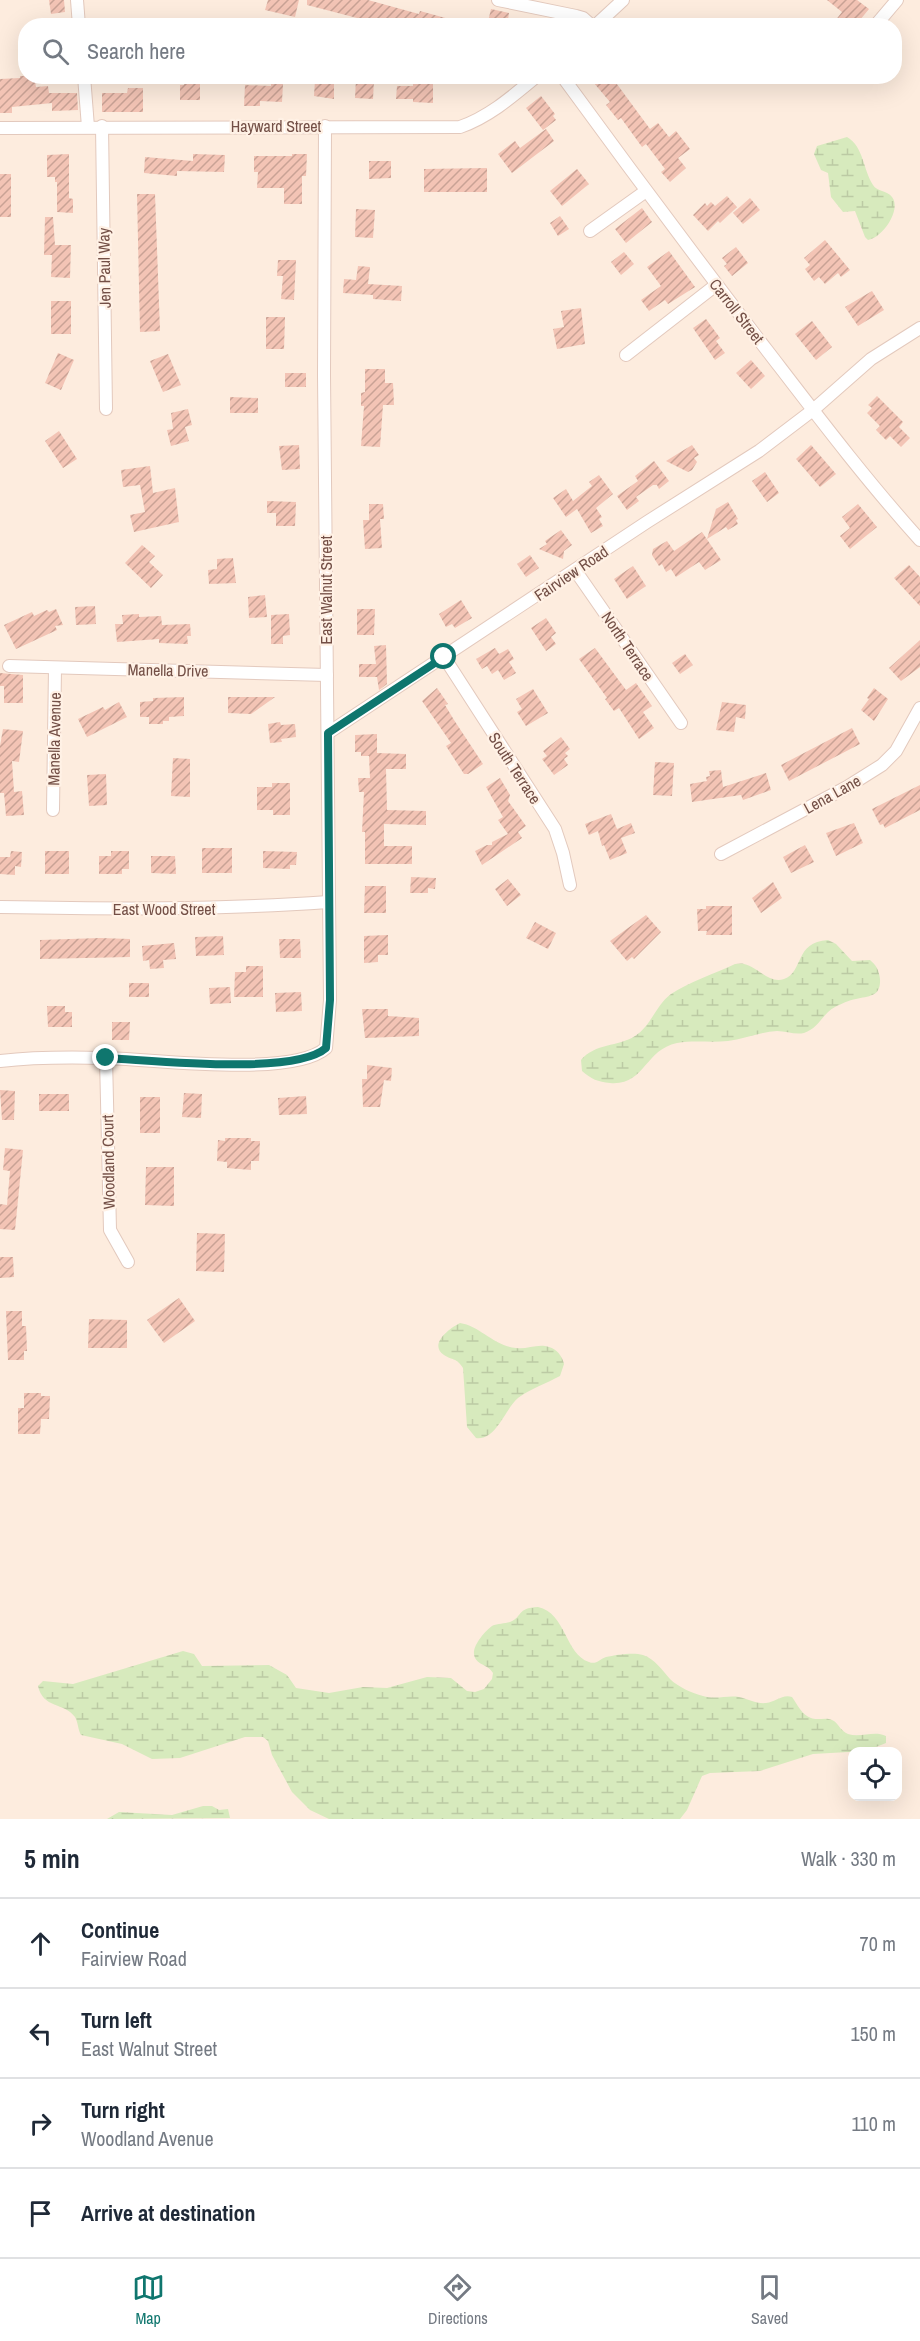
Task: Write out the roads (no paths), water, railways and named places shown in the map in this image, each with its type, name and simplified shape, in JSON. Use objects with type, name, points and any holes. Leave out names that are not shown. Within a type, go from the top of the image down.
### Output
[{"type":"street","points":[[77,0],[79,18]]},
{"type":"street","points":[[498,0],[581,18]]},
{"type":"street","points":[[602,18],[623,0]]},
{"type":"street","points":[[882,18],[897,0]]},
{"type":"street","points":[[85,84],[88,127]]},
{"type":"street","name":"Hayward Street","points":[[0,128],[460,127],[490,113],[527,84]]},
{"type":"street","name":"Carroll Street","points":[[568,84],[716,285],[880,496],[920,540]]},
{"type":"street","name":"Jen Paul Way","points":[[102,126],[106,409]]},
{"type":"street","name":"East Walnut Street","points":[[106,1058],[239,1065],[292,1062],[317,1056],[326,1048],[329,1034],[330,1000],[323,287],[325,126]]},
{"type":"street","points":[[590,231],[646,191]]},
{"type":"street","points":[[626,355],[716,285]]},
{"type":"street","name":"Fairview Road","points":[[328,733],[759,451],[813,410],[872,358],[920,328]]},
{"type":"street","name":"North Terrace","points":[[575,570],[681,723]]},
{"type":"street","name":"South Terrace","points":[[444,657],[555,830],[570,885]]},
{"type":"street","name":"Manella Drive","points":[[9,666],[327,675]]},
{"type":"street","name":"Manella Avenue","points":[[53,810],[55,668]]},
{"type":"street","name":"Lena Lane","points":[[721,854],[882,765],[896,751],[920,708]]},
{"type":"street","name":"East Wood Street","points":[[0,907],[243,908],[328,902]]},
{"type":"street","points":[[0,1061],[34,1057],[106,1058]]},
{"type":"street","name":"Woodland Court","points":[[106,1058],[110,1230],[128,1262]]}]
